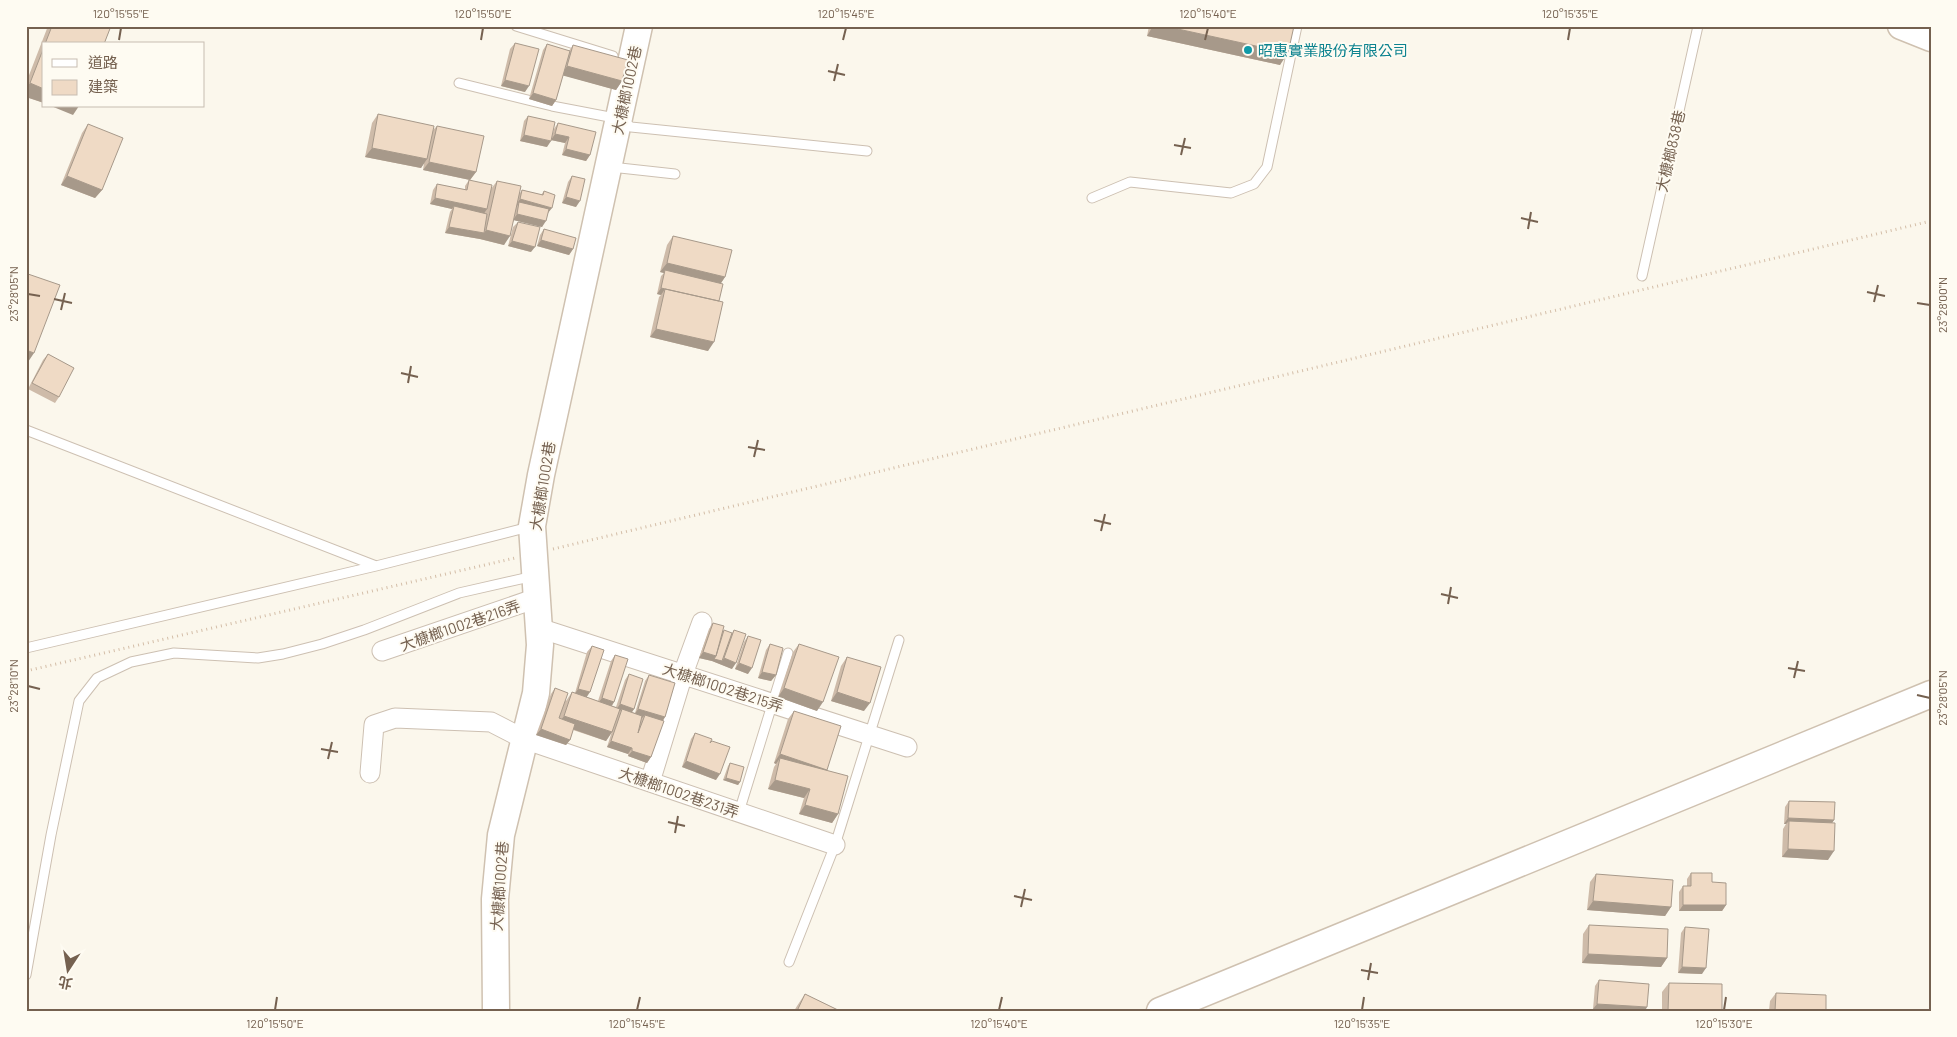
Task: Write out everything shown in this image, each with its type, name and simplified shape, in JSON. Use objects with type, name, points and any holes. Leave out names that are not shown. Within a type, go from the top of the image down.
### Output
[{"type":"street","name":"大槺榔1002巷","points":[[496,1011],[495,899],[500,844],[536,693],[540,645],[532,526],[541,475],[633,62],[639,26]]},
{"type":"street","points":[[1901,26],[1931,38]]},
{"type":"street","name":"大槺榔1002巷216弄","points":[[382,651],[536,576]]},
{"type":"street","points":[[650,782],[683,674],[702,622]]},
{"type":"street","name":"大槺榔1002巷215弄","points":[[539,628],[773,702],[907,747]]},
{"type":"street","points":[[1160,1011],[1931,694]]},
{"type":"street","name":"大槺榔1002巷231弄","points":[[370,772],[374,725],[395,718],[490,722],[524,739],[835,845]]},
{"type":"lane","points":[[516,26],[633,62]]},
{"type":"lane","points":[[1092,198],[1130,182],[1231,193],[1254,184],[1267,167],[1297,26]]},
{"type":"lane","name":"大槺榔838巷","points":[[1642,276],[1698,26]]},
{"type":"lane","points":[[459,84],[552,106],[620,119],[632,127],[867,151]]},
{"type":"lane","points":[[610,166],[675,174]]},
{"type":"lane","points":[[26,430],[376,566]]},
{"type":"lane","points":[[26,648],[376,566],[532,526]]},
{"type":"lane","points":[[26,975],[51,835],[79,701],[97,678],[131,662],[174,653],[258,658],[283,654],[364,630],[459,592],[536,576]]},
{"type":"lane","points":[[789,962],[835,845],[898,640]]},
{"type":"lane","points":[[739,812],[788,653]]},
{"type":"path","points":[[26,671],[536,576],[1931,221]]},
{"type":"building","points":[[52,26],[111,26],[105,42],[46,42]]},
{"type":"building","points":[[1164,26],[1294,26],[1288,53]]},
{"type":"building","points":[[515,43],[539,49],[529,86],[505,80]]},
{"type":"building","points":[[547,44],[570,51],[556,100],[533,93]]},
{"type":"building","points":[[573,45],[628,60],[622,81],[567,66]]},
{"type":"building","points":[[42,52],[42,88],[30,83]]},
{"type":"building","points":[[378,114],[434,126],[427,159],[372,148]]},
{"type":"building","points":[[528,116],[555,122],[551,141],[524,135]]},
{"type":"building","points":[[558,123],[596,132],[590,155],[566,149],[569,137],[555,134]]},
{"type":"building","points":[[88,124],[123,138],[102,190],[67,176]]},
{"type":"building","points":[[437,126],[484,136],[476,172],[429,162]]},
{"type":"building","points":[[572,176],[585,179],[580,201],[566,197]]},
{"type":"building","points":[[469,180],[492,185],[487,209],[435,198],[437,184],[467,190]]},
{"type":"building","points":[[497,181],[521,186],[510,236],[486,230]]},
{"type":"building","points":[[522,190],[543,195],[544,191],[555,195],[552,208],[520,199]]},
{"type":"building","points":[[519,202],[549,209],[546,221],[517,214]]},
{"type":"building","points":[[454,206],[487,214],[484,233],[449,227]]},
{"type":"building","points":[[518,222],[540,227],[535,247],[512,241]]},
{"type":"building","points":[[544,229],[576,238],[573,249],[541,240]]},
{"type":"building","points":[[673,236],[732,250],[725,277],[667,263]]},
{"type":"building","points":[[665,270],[723,284],[719,301],[661,288]]},
{"type":"building","points":[[28,274],[60,285],[34,353],[26,350],[26,279]]},
{"type":"building","points":[[665,289],[723,302],[714,342],[656,329]]},
{"type":"building","points":[[48,354],[74,368],[59,397],[32,383]]},
{"type":"building","points":[[713,623],[724,626],[716,656],[703,652]]},
{"type":"building","points":[[724,630],[732,633],[722,661],[714,659]]},
{"type":"building","points":[[734,630],[746,634],[736,663],[724,658]]},
{"type":"building","points":[[748,636],[761,640],[752,668],[739,663]]},
{"type":"building","points":[[770,644],[783,648],[776,675],[762,672]]},
{"type":"building","points":[[799,644],[839,657],[823,702],[784,688]]},
{"type":"building","points":[[592,646],[604,650],[590,692],[578,689]]},
{"type":"building","points":[[615,655],[628,659],[614,702],[602,698]]},
{"type":"building","points":[[847,657],[881,667],[870,703],[837,692]]},
{"type":"building","points":[[629,674],[643,679],[634,709],[620,704]]},
{"type":"building","points":[[649,675],[675,683],[665,717],[638,709]]},
{"type":"building","points":[[555,688],[568,693],[559,718],[575,724],[570,740],[541,729]]},
{"type":"building","points":[[572,692],[620,709],[612,732],[564,716]]},
{"type":"building","points":[[622,709],[642,716],[638,733],[645,715],[664,721],[651,757],[611,741]]},
{"type":"building","points":[[794,711],[841,726],[827,770],[780,754]]},
{"type":"building","points":[[695,733],[712,739],[710,743],[712,741],[730,747],[720,774],[686,761]]},
{"type":"building","points":[[780,758],[848,776],[838,814],[805,805],[810,789],[775,780]]},
{"type":"building","points":[[730,763],[744,767],[740,782],[726,778]]},
{"type":"building","points":[[1789,801],[1835,802],[1834,820],[1788,818]]},
{"type":"building","points":[[1789,821],[1835,823],[1834,851],[1788,849]]},
{"type":"building","points":[[1691,873],[1712,873],[1712,882],[1726,883],[1726,905],[1683,905],[1683,886],[1691,886]]},
{"type":"building","points":[[1596,874],[1673,880],[1671,907],[1593,901]]},
{"type":"building","points":[[1589,925],[1668,929],[1667,958],[1588,954]]},
{"type":"building","points":[[1685,927],[1709,929],[1706,968],[1682,967]]},
{"type":"building","points":[[1599,980],[1649,984],[1647,1007],[1597,1004]]},
{"type":"building","points":[[1669,983],[1722,984],[1722,1011],[1668,1011]]},
{"type":"building","points":[[1776,993],[1826,995],[1826,1011],[1775,1011]]},
{"type":"building","points":[[805,994],[840,1011],[797,1011]]},
{"type":"place","name":"昭惠實業股份有限公司","points":[[1248,50]]}]
